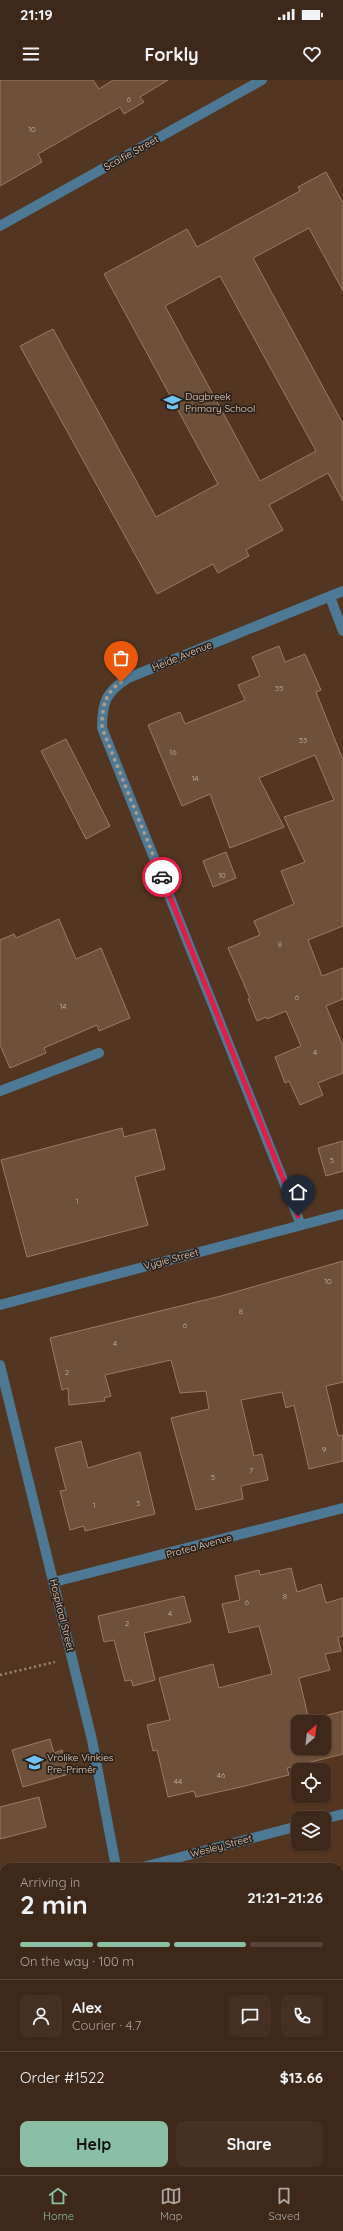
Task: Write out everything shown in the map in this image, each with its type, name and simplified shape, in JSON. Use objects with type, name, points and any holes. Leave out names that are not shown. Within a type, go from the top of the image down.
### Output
[{"type":"street","name":"Scaifie Street","points":[[0,226],[262,80]]},
{"type":"street","name":"Heide Avenue","points":[[300,1225],[102,728],[102,711],[106,698],[114,686],[128,678],[343,591]]},
{"type":"street","points":[[330,597],[343,630]]},
{"type":"street","points":[[0,1091],[99,1053]]},
{"type":"street","name":"Vygie Street","points":[[0,1305],[343,1214]]},
{"type":"street","name":"Hospitaal Street","points":[[0,1365],[73,1657],[92,1740],[115,1863]]},
{"type":"street","name":"Protea Avenue","points":[[54,1582],[343,1508]]},
{"type":"street","points":[[331,1817],[343,1814]]},
{"type":"street","name":"Wesley Street","points":[[158,1863],[291,1828]]},
{"type":"path","points":[[0,1676],[73,1657]]},
{"type":"building","points":[[0,80],[93,80],[99,89],[113,80],[168,80],[140,97],[144,102],[124,114],[120,107],[38,154],[42,162],[0,186]]},
{"type":"building","points":[[326,172],[343,203],[343,291],[309,228],[253,258],[343,424],[343,501],[328,473],[269,505],[283,530],[246,550],[249,556],[218,573],[213,564],[157,594],[20,346],[53,329],[156,517],[218,484],[104,274],[187,229],[197,247],[300,191],[298,187]],"holes":[[[220,276],[316,451],[260,481],[165,306]]]},
{"type":"building","points":[[279,646],[285,662],[305,654],[321,690],[316,692],[343,760],[343,926],[308,940],[322,976],[343,968],[343,999],[326,1006],[343,1046],[343,1073],[318,1083],[323,1095],[300,1105],[289,1081],[285,1083],[275,1057],[301,1046],[286,1011],[267,1019],[266,1017],[257,1021],[248,999],[250,998],[228,948],[260,935],[254,921],[294,904],[281,871],[305,862],[284,817],[334,800],[315,755],[259,778],[284,827],[230,848],[210,794],[182,806],[148,725],[180,712],[185,724],[245,700],[238,685],[260,676],[252,657]]},
{"type":"building","points":[[66,739],[110,826],[86,839],[41,751]]},
{"type":"building","points":[[226,852],[236,878],[213,887],[203,861]]},
{"type":"building","points":[[59,919],[76,959],[101,948],[130,1018],[99,1031],[97,1025],[44,1048],[46,1053],[10,1068],[0,1045],[0,940],[14,934],[16,938]]},
{"type":"building","points":[[122,1128],[124,1137],[155,1129],[165,1169],[135,1177],[148,1225],[27,1257],[1,1160]]},
{"type":"building","points":[[343,1141],[343,1171],[326,1176],[318,1148]]},
{"type":"building","points":[[343,1261],[343,1382],[326,1386],[338,1436],[343,1435],[343,1461],[309,1469],[294,1405],[286,1408],[282,1392],[241,1400],[254,1456],[262,1454],[268,1480],[241,1486],[243,1499],[196,1510],[171,1418],[209,1409],[206,1391],[180,1393],[171,1360],[105,1375],[111,1396],[104,1398],[105,1401],[69,1405],[68,1388],[62,1390],[50,1338],[221,1296]]},
{"type":"building","points":[[81,1441],[88,1468],[140,1452],[155,1514],[85,1531],[84,1526],[70,1530],[60,1491],[66,1490],[55,1448]]},
{"type":"building","points":[[291,1568],[297,1592],[321,1584],[326,1603],[343,1598],[343,1636],[338,1637],[341,1651],[325,1654],[330,1670],[299,1678],[308,1715],[291,1715],[291,1755],[331,1755],[331,1715],[328,1715],[343,1711],[343,1754],[307,1763],[291,1763],[291,1767],[287,1768],[289,1775],[245,1786],[196,1797],[194,1791],[168,1797],[157,1750],[153,1751],[147,1725],[170,1720],[159,1678],[213,1664],[219,1688],[272,1674],[259,1626],[229,1633],[222,1604],[240,1600],[235,1576],[259,1570],[260,1575]]},
{"type":"building","points":[[184,1596],[191,1622],[144,1633],[155,1680],[133,1686],[131,1680],[125,1681],[114,1640],[104,1642],[98,1616]]},
{"type":"building","points":[[50,1739],[54,1753],[62,1750],[69,1774],[23,1787],[12,1750]]},
{"type":"building","points":[[39,1797],[46,1827],[0,1839],[0,1807]]},
{"type":"way so far","points":[[121,682],[114,686],[106,698],[102,711],[102,728],[162,877]]},
{"type":"place","name":"Dagbreek Primary School","points":[[172,402]]},
{"type":"place","name":"Vrolike Vinkies Pre-Primêr","points":[[34,1763]]},
{"type":"route","points":[[162,877],[298,1216]]}]
